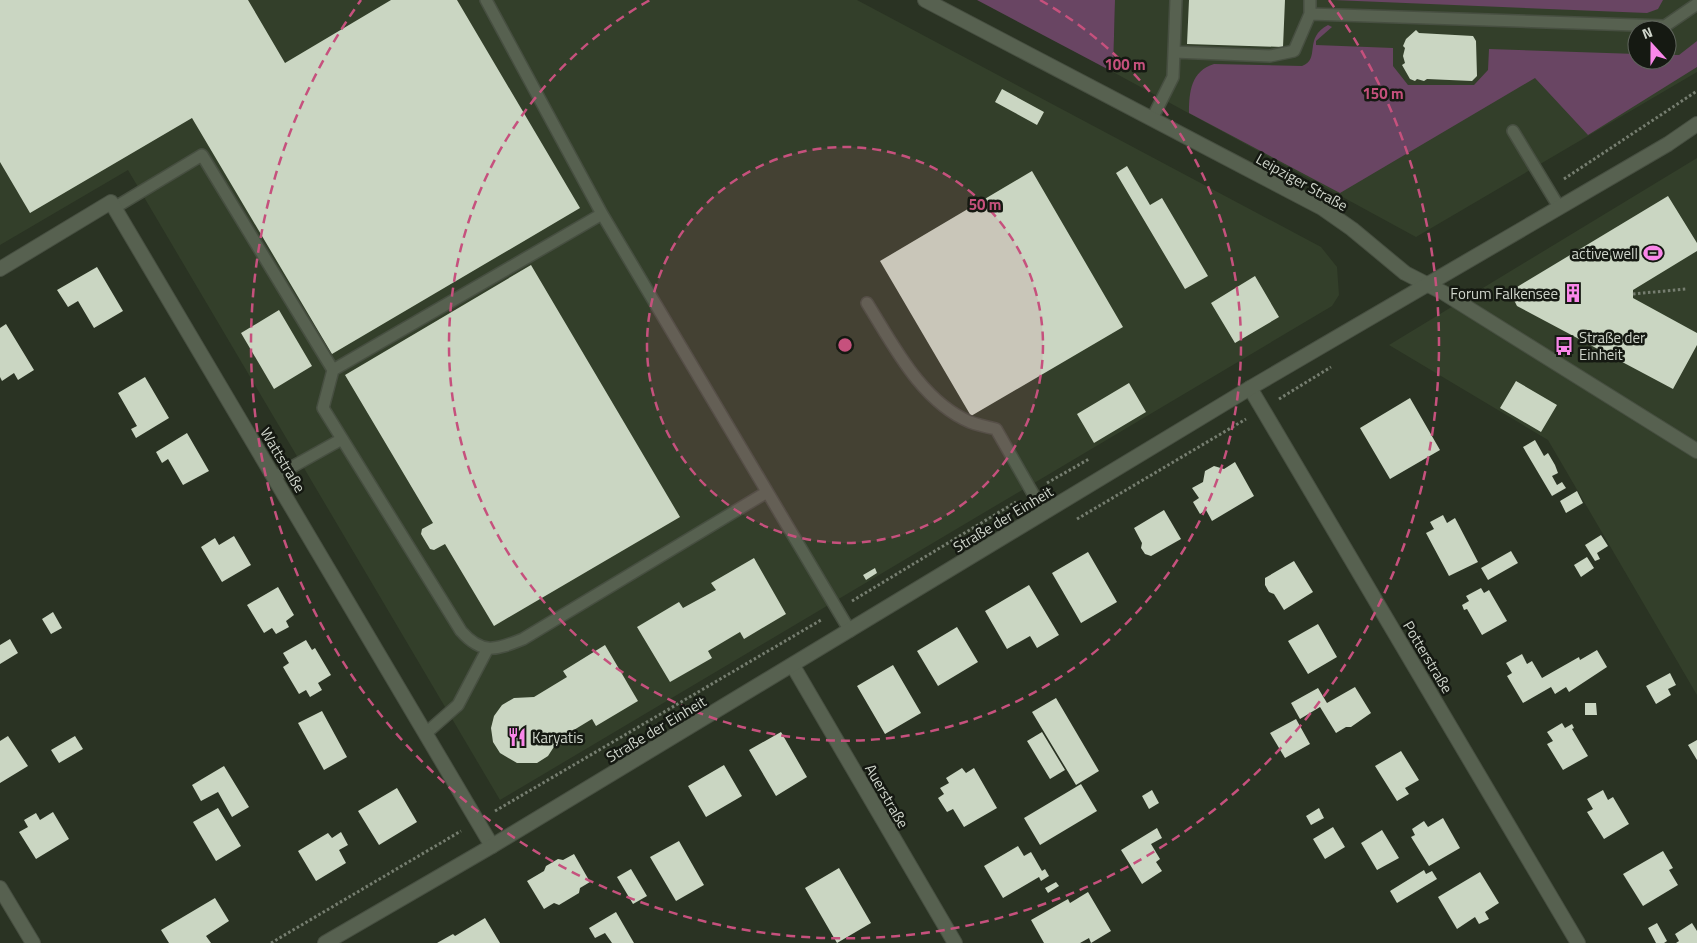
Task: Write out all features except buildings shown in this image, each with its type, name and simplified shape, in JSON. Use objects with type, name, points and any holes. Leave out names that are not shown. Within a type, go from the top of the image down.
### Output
[{"type":"street","name":"Leipziger Straße","points":[[925,0],[1322,208],[1352,229],[1405,273],[1444,293],[1697,451]]},
{"type":"street","name":"Straße der Einheit","points":[[325,943],[492,846],[793,666],[1250,388],[1428,285],[1697,124]]},
{"type":"street","points":[[0,269],[111,202],[114,208]]},
{"type":"street","name":"Wattstraße","points":[[114,208],[492,846]]},
{"type":"street","name":"Potterstraße","points":[[1250,388],[1578,943]]},
{"type":"street","name":"Auerstraße","points":[[793,666],[955,943]]},
{"type":"street","points":[[0,888],[33,943]]},
{"type":"lane","points":[[486,0],[602,214],[850,631]]},
{"type":"lane","points":[[1152,119],[1173,78],[1176,0]]},
{"type":"lane","points":[[1174,52],[1270,56],[1294,51],[1310,14],[1310,0]]},
{"type":"lane","points":[[1310,14],[1665,26],[1697,4]]},
{"type":"lane","points":[[1513,131],[1559,207]]},
{"type":"lane","points":[[114,208],[202,155],[333,370]]},
{"type":"lane","points":[[602,214],[333,370],[323,408],[461,631],[472,643],[488,648],[504,646],[523,639],[767,492]]},
{"type":"lane","points":[[867,303],[906,365],[925,388],[952,411],[970,422],[996,429],[1044,513]]},
{"type":"lane","points":[[274,477],[342,439]]},
{"type":"lane","points":[[425,734],[458,705],[488,648]]},
{"type":"path","points":[[1633,294],[1686,289]]},
{"type":"shaded area","points":[[0,0],[857,0],[1321,247],[1337,267],[1339,295],[1332,306],[500,800],[128,170],[0,245]]},
{"type":"shaded area","points":[[977,0],[1115,0],[1113,72]]},
{"type":"shaded area","points":[[1115,0],[1697,0],[1697,72],[1416,237],[1113,72]]},
{"type":"shaded area","points":[[1333,0],[1663,0],[1658,9],[1647,13]]},
{"type":"shaded area","points":[[1328,25],[1332,27],[1316,41],[1316,45],[1393,48],[1393,66],[1408,85],[1474,85],[1488,70],[1489,49],[1627,54],[1627,70],[1677,70],[1677,55],[1697,41],[1697,67],[1588,135],[1535,78],[1340,193],[1189,113],[1193,83],[1200,72],[1206,67],[1214,64],[1302,66],[1308,63],[1311,58],[1314,42],[1320,30]]},
{"type":"shaded area","points":[[1697,158],[1697,695],[1548,440],[1389,345]]},
{"type":"place","name":"active well","points":[[1653,253]]},
{"type":"place","name":"Forum Falkensee","points":[[1573,293]]},
{"type":"place","name":"Straße der Einheit","points":[[1564,346]]},
{"type":"place","name":"Karyatis","points":[[517,737]]}]
